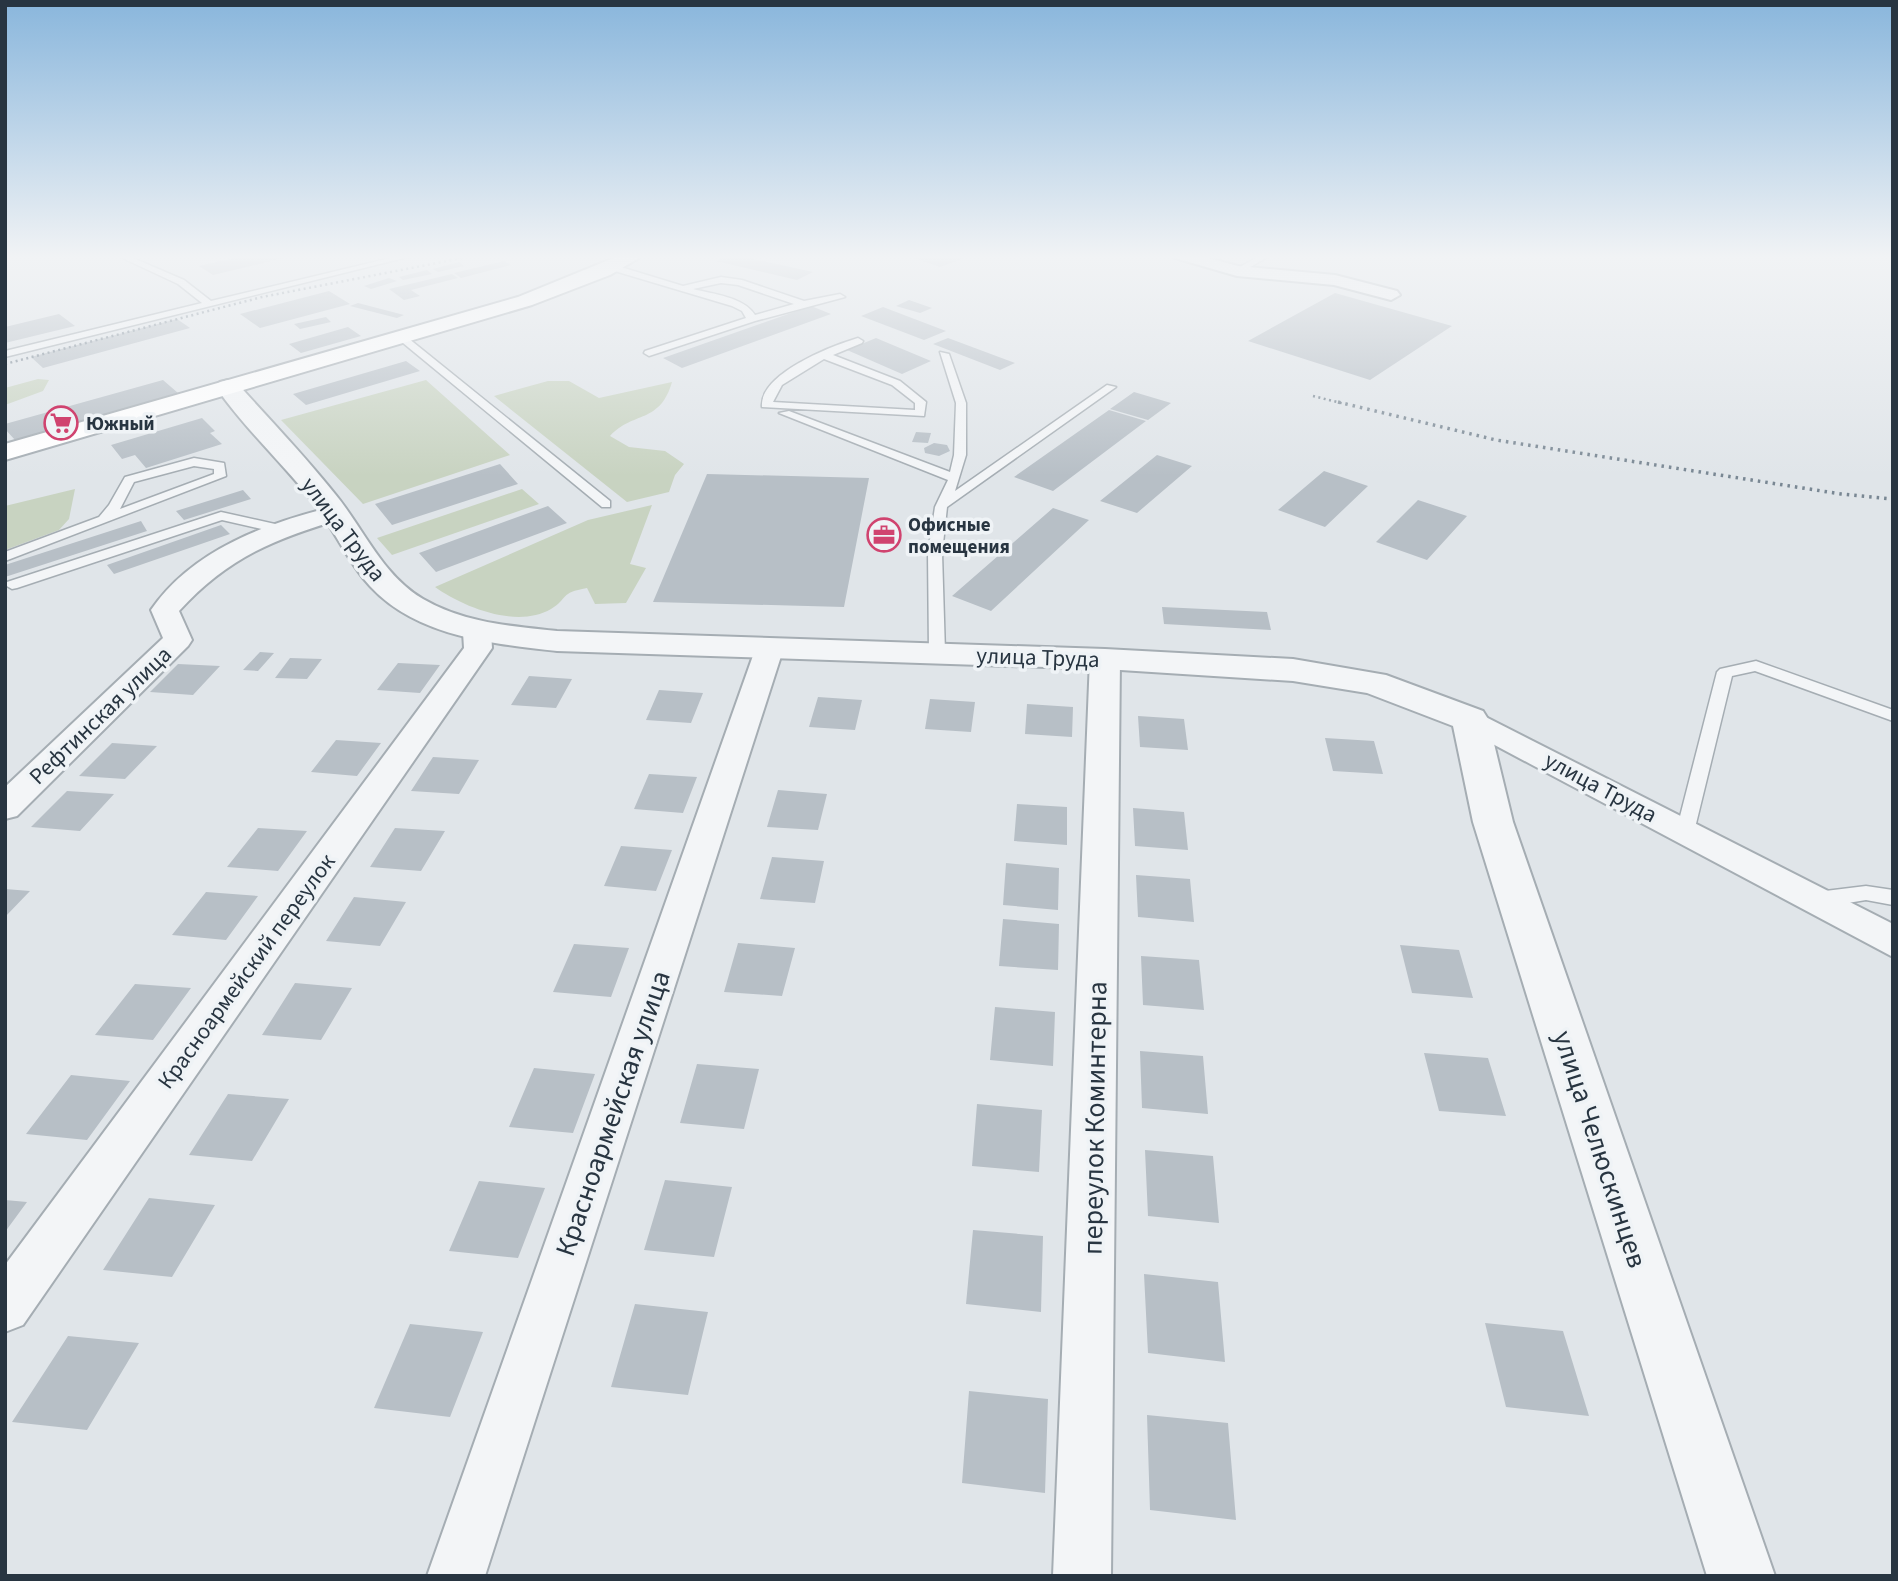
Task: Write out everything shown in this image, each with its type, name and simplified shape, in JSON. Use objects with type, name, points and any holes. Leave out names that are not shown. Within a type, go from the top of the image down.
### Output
[{"type":"main road","points":[[5,452],[423,329]]},
{"type":"street","name":"улица Труда","points":[[228,387],[336,513],[374,573],[396,595],[432,616],[477,632],[557,640],[769,650],[1105,659],[1293,670],[1374,682],[1471,719],[1893,942]]},
{"type":"street","name":"Рефтинская улица","points":[[5,807],[178,640],[165,610],[200,574],[248,543],[279,529],[336,513]]},
{"type":"street","name":"Красноармейский переулок","points":[[5,1307],[478,648],[477,632]]},
{"type":"street","name":"Красноармейская улица","points":[[456,1576],[769,650]]},
{"type":"street","name":"переулок Коминтерна","points":[[1082,1576],[1105,659]]},
{"type":"street","name":"улица Челюскинцев","points":[[1471,719],[1493,822],[1741,1576]]},
{"type":"lane","points":[[5,354],[108,329]]},
{"type":"lane","points":[[649,353],[722,329]]},
{"type":"lane","points":[[400,335],[606,504]]},
{"type":"lane","points":[[766,405],[772,388],[825,356],[858,341]]},
{"type":"lane","points":[[937,653],[935,553],[941,507],[955,478],[961,455],[961,403],[944,354]]},
{"type":"lane","points":[[766,405],[920,414],[921,402],[896,383],[825,356]]},
{"type":"lane","points":[[941,507],[1111,387]]},
{"type":"lane","points":[[766,405],[955,478]]},
{"type":"lane","points":[[5,557],[65,537],[105,518],[220,476],[220,466],[194,462],[129,480],[115,507],[105,518]]},
{"type":"lane","points":[[12,585],[221,516],[279,529]]},
{"type":"lane","points":[[1685,832],[1725,672],[1756,666],[1893,716]]},
{"type":"lane","points":[[1814,900],[1866,893],[1893,898]]},
{"type":"green space","points":[[38,379],[49,380],[43,391],[5,405],[5,388]]},
{"type":"green space","points":[[426,380],[510,455],[363,504],[281,420]]},
{"type":"green space","points":[[548,381],[569,381],[599,398],[672,382],[660,405],[610,436],[629,447],[665,451],[684,464],[675,475],[669,492],[627,502],[494,396]]},
{"type":"green space","points":[[75,489],[69,519],[59,530],[5,550],[5,506]]},
{"type":"green space","points":[[522,489],[539,504],[392,555],[377,538]]},
{"type":"green space","points":[[652,505],[630,564],[646,568],[626,603],[595,604],[587,588],[568,594],[557,605],[537,615],[507,616],[460,602],[435,587],[588,520]]},
{"type":"building","points":[[5,329],[64,329],[5,343]]},
{"type":"building","points":[[139,329],[187,329],[43,368],[31,357]]},
{"type":"building","points":[[342,329],[351,329],[361,336],[301,353],[289,344]]},
{"type":"building","points":[[746,329],[790,329],[682,368],[663,358]]},
{"type":"building","points":[[895,329],[946,331],[924,340]]},
{"type":"building","points":[[1270,329],[1448,329],[1370,380],[1248,341]]},
{"type":"building","points":[[876,338],[931,361],[902,374],[847,350]]},
{"type":"building","points":[[948,338],[1015,363],[1000,370],[933,344]]},
{"type":"building","points":[[406,361],[420,371],[306,405],[293,394]]},
{"type":"building","points":[[163,380],[178,393],[15,440],[5,429],[5,424]]},
{"type":"building","points":[[1134,392],[1171,403],[1148,420],[1110,409]]},
{"type":"building","points":[[1109,410],[1146,421],[1053,491],[1014,477]]},
{"type":"building","points":[[202,418],[215,431],[210,433],[222,444],[146,468],[135,455],[122,459],[111,445]]},
{"type":"building","points":[[916,432],[931,433],[928,443],[912,442]]},
{"type":"building","points":[[934,443],[947,445],[950,451],[939,456],[925,453],[924,448]]},
{"type":"building","points":[[1157,455],[1192,466],[1137,513],[1100,501]]},
{"type":"building","points":[[500,464],[518,484],[392,525],[375,504]]},
{"type":"building","points":[[1324,471],[1368,486],[1325,527],[1278,510]]},
{"type":"building","points":[[707,474],[869,478],[844,607],[653,602]]},
{"type":"building","points":[[243,490],[251,499],[184,520],[176,511]]},
{"type":"building","points":[[1418,500],[1467,516],[1427,560],[1376,542]]},
{"type":"building","points":[[548,506],[567,523],[436,572],[419,553]]},
{"type":"building","points":[[1053,508],[1089,520],[991,611],[952,596]]},
{"type":"building","points":[[141,521],[147,531],[5,577],[5,565]]},
{"type":"building","points":[[221,525],[230,534],[114,574],[107,565]]},
{"type":"building","points":[[1162,607],[1267,612],[1271,630],[1164,624]]},
{"type":"building","points":[[260,652],[274,653],[258,671],[243,670]]},
{"type":"building","points":[[290,658],[322,659],[307,679],[275,678]]},
{"type":"building","points":[[398,663],[440,665],[420,693],[377,690]]},
{"type":"building","points":[[178,664],[220,666],[193,695],[150,692]]},
{"type":"building","points":[[529,676],[572,679],[556,708],[511,705]]},
{"type":"building","points":[[659,690],[703,693],[691,723],[646,720]]},
{"type":"building","points":[[818,697],[862,700],[855,730],[809,727]]},
{"type":"building","points":[[930,699],[975,702],[971,732],[925,729]]},
{"type":"building","points":[[1027,704],[1073,707],[1072,737],[1025,734]]},
{"type":"building","points":[[1138,716],[1184,719],[1188,750],[1140,747]]},
{"type":"building","points":[[1325,738],[1374,741],[1383,774],[1333,771]]},
{"type":"building","points":[[336,740],[381,743],[357,776],[311,772]]},
{"type":"building","points":[[112,743],[157,746],[125,779],[79,776]]},
{"type":"building","points":[[433,757],[479,760],[459,794],[411,791]]},
{"type":"building","points":[[649,774],[697,777],[683,813],[634,809]]},
{"type":"building","points":[[778,790],[827,794],[818,830],[767,827]]},
{"type":"building","points":[[67,791],[114,794],[80,831],[31,827]]},
{"type":"building","points":[[1017,804],[1067,807],[1067,845],[1014,841]]},
{"type":"building","points":[[1133,808],[1184,812],[1188,850],[1135,846]]},
{"type":"building","points":[[258,828],[307,831],[278,871],[227,867]]},
{"type":"building","points":[[395,828],[445,831],[421,871],[370,867]]},
{"type":"building","points":[[621,846],[672,850],[656,891],[604,886]]},
{"type":"building","points":[[772,857],[824,861],[815,903],[760,899]]},
{"type":"building","points":[[1006,863],[1059,868],[1058,910],[1003,905]]},
{"type":"building","points":[[1136,875],[1190,879],[1194,922],[1138,917]]},
{"type":"building","points":[[5,889],[30,891],[5,917]]},
{"type":"building","points":[[206,892],[258,896],[226,940],[172,935]]},
{"type":"building","points":[[354,897],[406,902],[380,946],[326,941]]},
{"type":"building","points":[[1003,919],[1059,924],[1058,970],[999,966]]},
{"type":"building","points":[[738,943],[795,948],[782,996],[724,992]]},
{"type":"building","points":[[574,944],[629,948],[611,997],[553,992]]},
{"type":"building","points":[[1400,945],[1459,950],[1473,998],[1412,993]]},
{"type":"building","points":[[1141,956],[1199,960],[1204,1010],[1143,1005]]},
{"type":"building","points":[[295,983],[352,988],[321,1040],[262,1035]]},
{"type":"building","points":[[135,984],[191,988],[153,1040],[95,1035]]},
{"type":"building","points":[[995,1007],[1055,1012],[1053,1066],[990,1060]]},
{"type":"building","points":[[1140,1051],[1203,1056],[1208,1114],[1142,1108]]},
{"type":"building","points":[[1424,1053],[1488,1058],[1506,1116],[1439,1111]]},
{"type":"building","points":[[697,1064],[759,1069],[744,1129],[680,1123]]},
{"type":"building","points":[[534,1068],[595,1074],[573,1133],[509,1127]]},
{"type":"building","points":[[71,1075],[130,1081],[87,1140],[26,1134]]},
{"type":"building","points":[[228,1094],[289,1099],[252,1161],[189,1155]]},
{"type":"building","points":[[977,1104],[1042,1110],[1039,1172],[972,1166]]},
{"type":"building","points":[[1145,1150],[1213,1156],[1219,1223],[1148,1216]]},
{"type":"building","points":[[665,1180],[732,1187],[714,1257],[644,1250]]},
{"type":"building","points":[[479,1181],[545,1188],[518,1258],[449,1251]]},
{"type":"building","points":[[149,1198],[215,1205],[172,1277],[103,1270]]},
{"type":"building","points":[[5,1200],[27,1202],[5,1232]]},
{"type":"building","points":[[973,1230],[1043,1236],[1041,1312],[966,1304]]},
{"type":"building","points":[[1144,1274],[1218,1282],[1225,1362],[1148,1353]]},
{"type":"building","points":[[635,1304],[708,1312],[688,1395],[611,1387]]},
{"type":"building","points":[[1485,1323],[1563,1331],[1589,1416],[1506,1407]]},
{"type":"building","points":[[410,1324],[483,1332],[450,1417],[374,1408]]},
{"type":"building","points":[[68,1336],[139,1343],[87,1430],[12,1422]]},
{"type":"building","points":[[969,1391],[1048,1399],[1045,1493],[962,1483]]},
{"type":"building","points":[[1147,1415],[1228,1423],[1236,1520],[1150,1510]]},
{"type":"railway","points":[[5,364],[140,329]]},
{"type":"railway","points":[[1313,396],[1345,404]]},
{"type":"railway","points":[[1338,402],[1496,440],[1841,494],[1893,499]]},
{"type":"place","name":"Южный","points":[[61,423]]},
{"type":"place","name":"Офисные помещения","points":[[884,535]]}]
